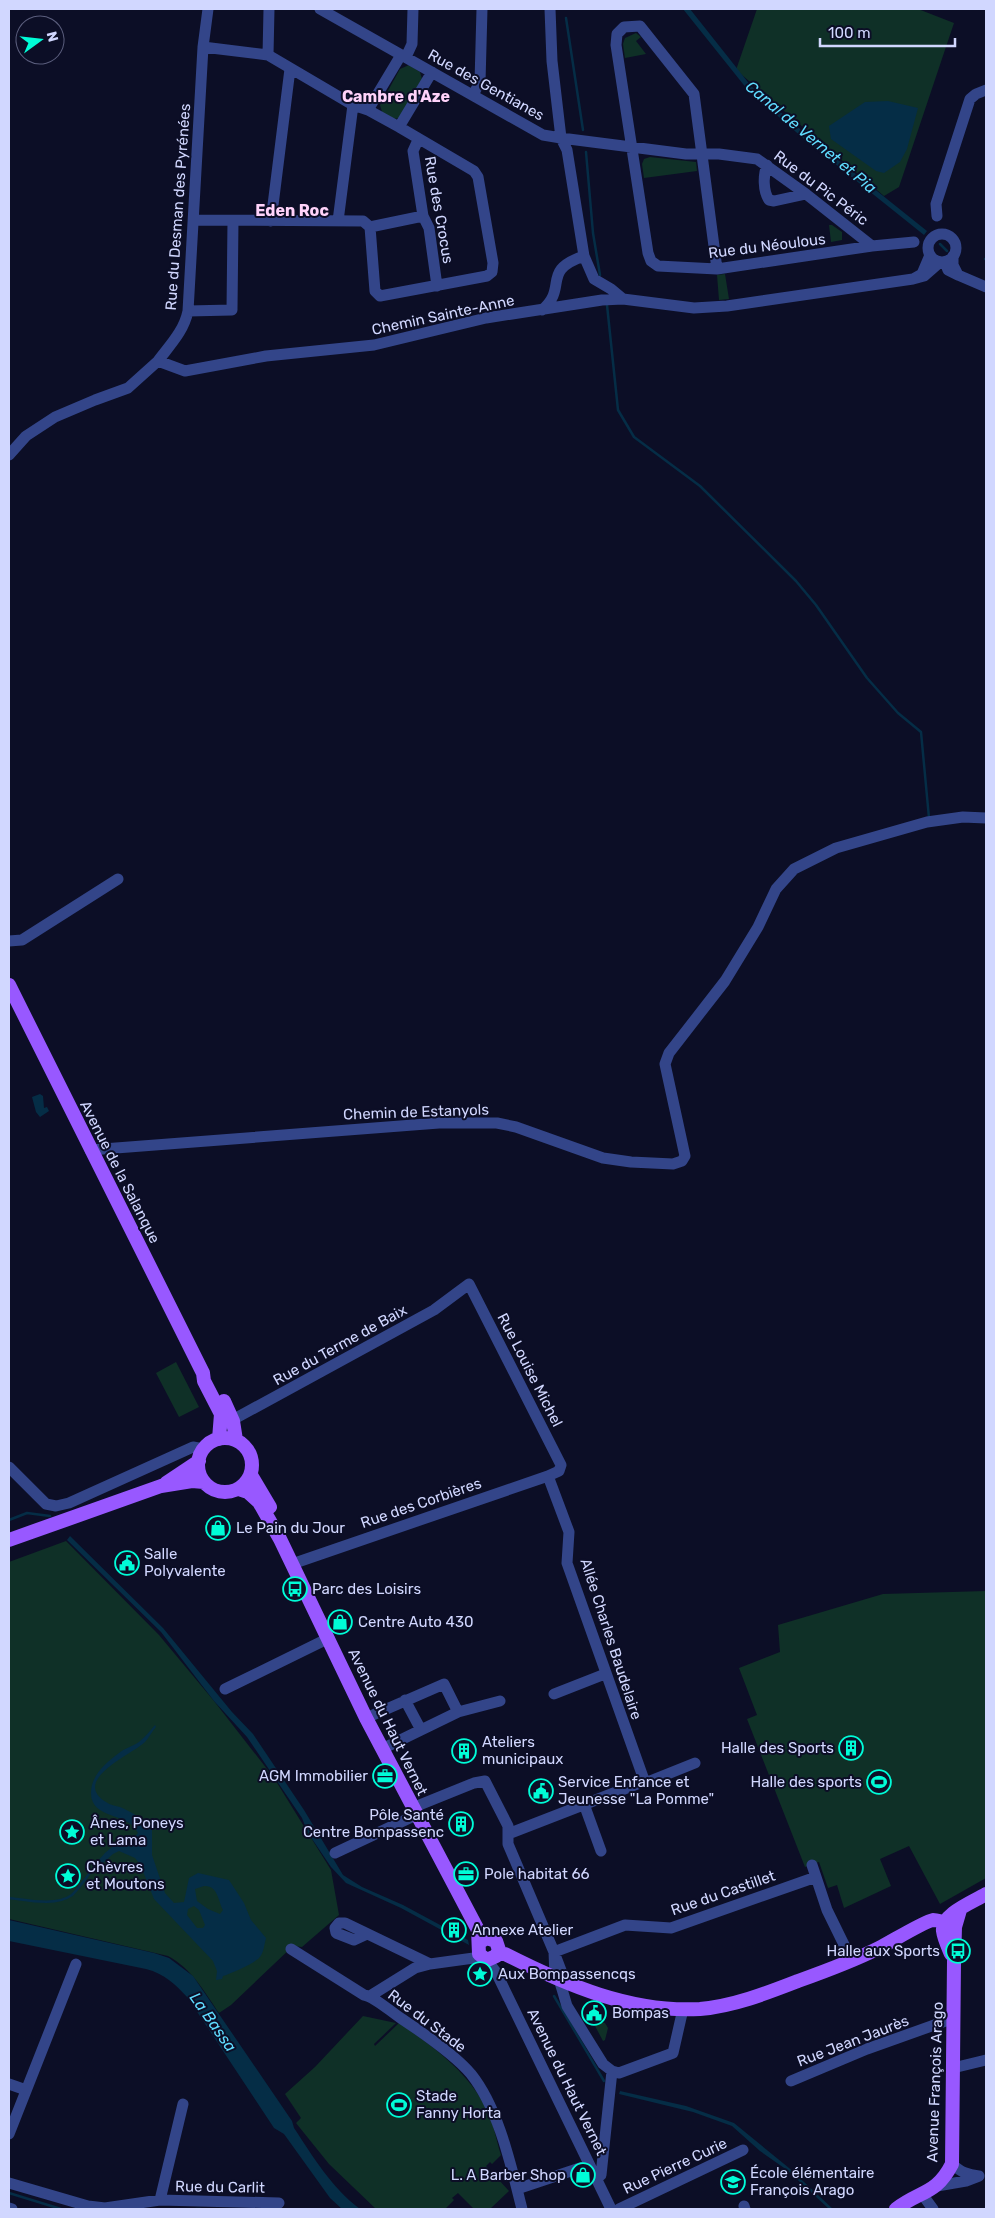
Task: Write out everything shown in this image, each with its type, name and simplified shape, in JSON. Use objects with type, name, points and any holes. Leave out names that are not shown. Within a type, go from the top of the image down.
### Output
[{"type":"main road","name":"Avenue de la Salanque","points":[[9,985],[202,1373],[209,1378],[219,1392],[224,1428]]},
{"type":"main road","points":[[161,1486],[201,1455],[224,1428],[249,1451],[252,1467],[250,1475],[239,1489],[230,1492],[218,1491],[204,1482],[200,1476],[201,1455]]},
{"type":"main road","name":"Avenue du Haut Vernet","points":[[250,1475],[267,1500],[280,1539]]},
{"type":"main road","points":[[9,1540],[161,1486],[192,1481],[204,1482]]},
{"type":"main road","name":"Avenue du Haut Vernet","points":[[239,1489],[248,1492],[259,1502],[280,1539],[366,1718],[470,1918],[477,1923],[486,1953]]},
{"type":"main road","name":"Avenue François Arago","points":[[896,2209],[908,2200],[937,2186],[952,2164],[954,1962],[947,1930],[960,1910],[986,1894]]},
{"type":"main road","points":[[486,1953],[549,1970],[576,1988],[644,2007],[682,2009],[723,2006],[767,1993],[852,1961],[934,1920],[947,1930]]},
{"type":"main road","points":[[911,1932],[934,1926],[947,1930]]},
{"type":"main road","points":[[887,2209],[895,2203],[908,2200]]},
{"type":"street","name":"Rue du Desman des Pyrénées","points":[[158,361],[180,333],[188,311],[203,47],[208,9]]},
{"type":"street","points":[[268,55],[269,9]]},
{"type":"street","name":"Rue des Gentianes","points":[[320,9],[341,14],[403,56],[543,135],[631,147]]},
{"type":"street","points":[[368,110],[412,44],[413,9]]},
{"type":"street","points":[[473,95],[480,82],[482,9]]},
{"type":"street","points":[[550,9],[552,61],[560,138],[567,150],[584,256],[594,279],[611,289],[622,299]]},
{"type":"street","name":"Rue du Néoulous","points":[[701,153],[694,94],[640,26],[631,25],[624,27],[617,34],[616,45],[648,253],[651,261],[658,266],[717,269],[872,246],[914,242],[934,243]]},
{"type":"street","points":[[194,220],[363,221],[370,227],[375,291],[380,296],[487,276],[492,272],[493,263],[478,177],[474,171],[368,110],[353,105],[268,55],[203,47]]},
{"type":"street","points":[[271,221],[290,69]]},
{"type":"street","points":[[399,127],[432,72]]},
{"type":"street","points":[[913,279],[922,274],[934,243],[937,216],[936,204],[970,99],[986,90]]},
{"type":"street","points":[[338,221],[353,105]]},
{"type":"street","name":"Rue des Crocus","points":[[418,140],[413,151],[423,216],[429,228],[437,286]]},
{"type":"street","name":"Rue du Pic Péric","points":[[631,147],[686,154],[701,153],[757,159],[768,165],[872,246]]},
{"type":"street","points":[[701,153],[717,269]]},
{"type":"street","points":[[768,165],[764,172],[766,195],[769,200],[774,201],[806,194]]},
{"type":"street","points":[[370,227],[423,216]]},
{"type":"street","points":[[188,311],[232,310],[233,221]]},
{"type":"street","points":[[851,249],[860,236]]},
{"type":"street","points":[[934,243],[954,239],[956,248],[946,260]]},
{"type":"street","points":[[934,243],[946,260],[948,270],[986,287]]},
{"type":"street","points":[[541,311],[551,302],[555,294],[559,270],[568,261],[584,256]]},
{"type":"street","name":"Chemin Sainte-Anne","points":[[158,361],[185,371],[266,356],[374,345],[486,318],[622,299],[694,308],[727,306],[913,279],[924,276],[946,260]]},
{"type":"street","points":[[9,455],[26,436],[55,417],[128,388],[158,361]]},
{"type":"street","name":"Chemin de Estanyols","points":[[90,1150],[430,1124],[497,1123],[516,1127],[603,1158],[631,1162],[672,1164],[682,1161],[685,1156],[665,1064],[669,1052],[725,981],[758,927],[776,889],[794,869],[836,848],[928,822],[963,817],[986,818]]},
{"type":"street","points":[[9,941],[22,940],[118,879]]},
{"type":"street","name":"Rue du Terme de Baix","points":[[224,1428],[434,1310],[469,1284]]},
{"type":"street","name":"Rue Louise Michel","points":[[469,1284],[561,1465],[553,1474]]},
{"type":"street","points":[[9,1467],[46,1504],[56,1506],[68,1503],[194,1447],[201,1455]]},
{"type":"street","name":"Rue des Corbières","points":[[292,1564],[553,1474]]},
{"type":"street","name":"Allée Charles Baudelaire","points":[[553,1474],[569,1532],[567,1563],[642,1778],[640,1781]]},
{"type":"street","points":[[225,1689],[329,1638]]},
{"type":"street","points":[[554,1694],[605,1674]]},
{"type":"street","points":[[366,1718],[444,1684],[458,1712]]},
{"type":"street","points":[[404,1700],[421,1730]]},
{"type":"street","points":[[382,1749],[458,1712],[500,1701]]},
{"type":"street","points":[[508,1834],[637,1784],[640,1781],[650,1781],[695,1763]]},
{"type":"street","points":[[335,1853],[414,1811],[474,1783],[485,1781],[508,1826],[508,1844],[554,1952],[567,2006],[603,2064],[612,2071],[619,2073],[673,2053],[682,2009]]},
{"type":"street","points":[[584,1804],[601,1850]]},
{"type":"street","points":[[812,1865],[827,1910],[852,1961]]},
{"type":"street","name":"Rue du Castillet","points":[[554,1952],[625,1925],[671,1928],[816,1877]]},
{"type":"street","points":[[367,1934],[430,1964]]},
{"type":"street","name":"Rue du Stade","points":[[291,1949],[364,1995],[370,1996],[421,2031],[470,2073],[483,2093],[497,2123],[522,2209]]},
{"type":"street","points":[[370,1996],[415,1968],[486,1953]]},
{"type":"street","name":"Avenue du Haut Vernet","points":[[486,1953],[611,2209]]},
{"type":"street","points":[[9,2134],[76,1964]]},
{"type":"street","name":"Rue Jean Jaurès","points":[[790,2081],[868,2049],[954,2018]]},
{"type":"street","points":[[953,2068],[986,2060]]},
{"type":"street","points":[[596,2179],[600,2175],[612,2071]]},
{"type":"street","points":[[9,2084],[26,2090]]},
{"type":"street","name":"Rue du Carlit","points":[[160,2200],[182,2104]]},
{"type":"street","name":"Rue Pierre Curie","points":[[619,2209],[743,2150]]},
{"type":"street","points":[[952,2164],[959,2171],[969,2175],[983,2175]]},
{"type":"street","points":[[517,2189],[589,2165]]},
{"type":"street","points":[[937,2186],[966,2181],[983,2175]]},
{"type":"street","name":"Rue du Carlit","points":[[9,2183],[88,2206],[106,2208],[160,2200],[279,2203]]},
{"type":"street","points":[[922,2194],[933,2209]]},
{"type":"green space","points":[[757,9],[918,9],[954,23],[899,187],[884,196],[736,70]]},
{"type":"green space","points":[[636,33],[641,37],[636,41],[646,54],[625,58],[623,44],[625,38]]},
{"type":"green space","points":[[409,65],[420,72],[422,79],[399,118],[394,119],[382,112],[380,105],[400,69]]},
{"type":"green space","points":[[650,157],[696,162],[697,171],[644,178],[642,164],[644,159]]},
{"type":"green space","points":[[829,225],[842,232],[842,240],[831,242]]},
{"type":"green space","points":[[725,274],[729,299],[719,300],[717,275]]},
{"type":"green space","points":[[176,1362],[199,1407],[179,1417],[156,1373]]},
{"type":"green space","points":[[66,1541],[159,1635],[214,1701],[274,1778],[331,1870],[339,1915],[302,1947],[293,1946],[231,2005],[219,2013],[191,1974],[168,1956],[9,1919],[9,1562]]},
{"type":"green space","name":"Halle des sports","points":[[986,1591],[986,1878],[940,1904],[909,1846],[880,1859],[891,1886],[844,1908],[837,1885],[828,1888],[819,1862],[805,1867],[747,1719],[757,1715],[739,1668],[780,1652],[778,1625],[883,1594]]},
{"type":"green space","name":"Stade Fanny Horta","points":[[363,2016],[396,2023],[374,2044],[375,2046],[399,2023],[439,2052],[474,2088],[490,2117],[501,2155],[492,2164],[490,2162],[486,2166],[509,2191],[490,2209],[474,2209],[458,2193],[452,2198],[454,2200],[445,2209],[376,2209],[329,2164],[296,2123],[301,2118],[285,2094],[315,2067]]},
{"type":"green space","points":[[595,2020],[605,2023],[608,2028],[605,2040],[603,2041],[594,2024]]},
{"type":"water","name":"Canal de Vernet et Pia","points":[[683,9],[690,9],[751,86],[807,135],[927,231],[924,235],[804,139],[747,89]]},
{"type":"water","points":[[888,101],[918,108],[907,149],[900,162],[884,173],[876,171],[831,139],[829,126],[865,102]]},
{"type":"water","points":[[40,1094],[43,1096],[44,1108],[47,1107],[49,1111],[40,1117],[36,1112],[32,1097]]},
{"type":"water","points":[[70,1536],[163,1628],[232,1712],[253,1734],[304,1810],[343,1875],[362,1887],[403,1905],[468,1940],[469,1945],[401,1908],[346,1883],[331,1867],[308,1833],[302,1818],[247,1737],[214,1701],[161,1632],[67,1540]]},
{"type":"water","points":[[155,1725],[156,1727],[145,1742],[118,1760],[99,1777],[95,1785],[97,1794],[108,1803],[133,1813],[152,1828],[152,1855],[165,1893],[174,1903],[184,1902],[189,1878],[198,1873],[229,1880],[244,1903],[251,1920],[266,1938],[259,1958],[237,1971],[223,1976],[222,1979],[216,1980],[217,1971],[213,1961],[154,1899],[140,1864],[135,1858],[119,1851],[93,1872],[92,1868],[109,1849],[119,1843],[133,1839],[138,1833],[127,1822],[97,1808],[91,1793],[96,1775],[121,1751],[139,1742]],"holes":[[[209,1886],[217,1894],[223,1910],[220,1914],[208,1909],[197,1901],[195,1889]],[[194,1906],[199,1910],[205,1925],[203,1928],[197,1928],[187,1915],[188,1909]]]},
{"type":"water","name":"La Bassa","points":[[9,1920],[154,1953],[169,1958],[193,1976],[292,2121],[294,2128],[316,2161],[340,2191],[360,2209],[342,2209],[330,2198],[284,2134],[274,2128],[188,1998],[174,1984],[159,1974],[146,1969],[9,1941]]},
{"type":"water","points":[[620,2091],[686,2106],[734,2123],[789,2168],[833,2209],[829,2209],[787,2170],[760,2151],[732,2126],[693,2112],[619,2094]]},
{"type":"waterway","points":[[566,18],[583,130]]},
{"type":"waterway","points":[[586,152],[593,233],[600,275]]},
{"type":"waterway","points":[[940,244],[947,251]]},
{"type":"waterway","points":[[607,305],[618,410],[634,437],[700,486],[796,581],[816,605],[867,678],[898,713],[921,732],[929,818]]},
{"type":"waterway","points":[[9,1520],[27,1513],[50,1516]]},
{"type":"waterway","points":[[9,1898],[41,1902],[65,1899],[75,1892],[92,1870]]},
{"type":"waterway","points":[[554,1996],[604,2081]]},
{"type":"waterway","points":[[9,2193],[61,2209]]},
{"type":"waterway","points":[[196,2209],[201,2209]]},
{"type":"place","name":"Le Pain du Jour","points":[[218,1528]]},
{"type":"place","name":"Salle Polyvalente","points":[[127,1563]]},
{"type":"place","name":"Parc des Loisirs","points":[[295,1589]]},
{"type":"place","name":"Centre Auto 430","points":[[340,1622]]},
{"type":"place","name":"Halle des Sports","points":[[851,1748]]},
{"type":"place","name":"Ateliers municipaux","points":[[464,1751]]},
{"type":"place","name":"AGM Immobilier","points":[[385,1776]]},
{"type":"place","name":"Halle des sports","points":[[879,1782]]},
{"type":"place","name":"Service Enfance et Jeunesse \"La Pomme\"","points":[[541,1791]]},
{"type":"place","name":"Pôle Santé Centre Bompassenc","points":[[461,1824]]},
{"type":"place","name":"Ânes, Poneys et Lama","points":[[72,1832]]},
{"type":"place","name":"Pole habitat 66","points":[[466,1874]]},
{"type":"place","name":"Chèvres et Moutons","points":[[68,1876]]},
{"type":"place","name":"Annexe Atelier","points":[[454,1930]]},
{"type":"place","name":"Halle aux Sports","points":[[958,1951]]},
{"type":"place","name":"Aux Bompassencqs","points":[[480,1974]]},
{"type":"place","name":"Bompas","points":[[594,2013]]},
{"type":"place","name":"Stade Fanny Horta","points":[[399,2105]]},
{"type":"place","name":"L. A Barber Shop","points":[[583,2175]]},
{"type":"place","name":"École élémentaire François Arago","points":[[733,2182]]},
{"type":"district","name":"Cambre d'Aze","points":[[396,96]]},
{"type":"district","name":"Eden Roc","points":[[292,210]]}]
